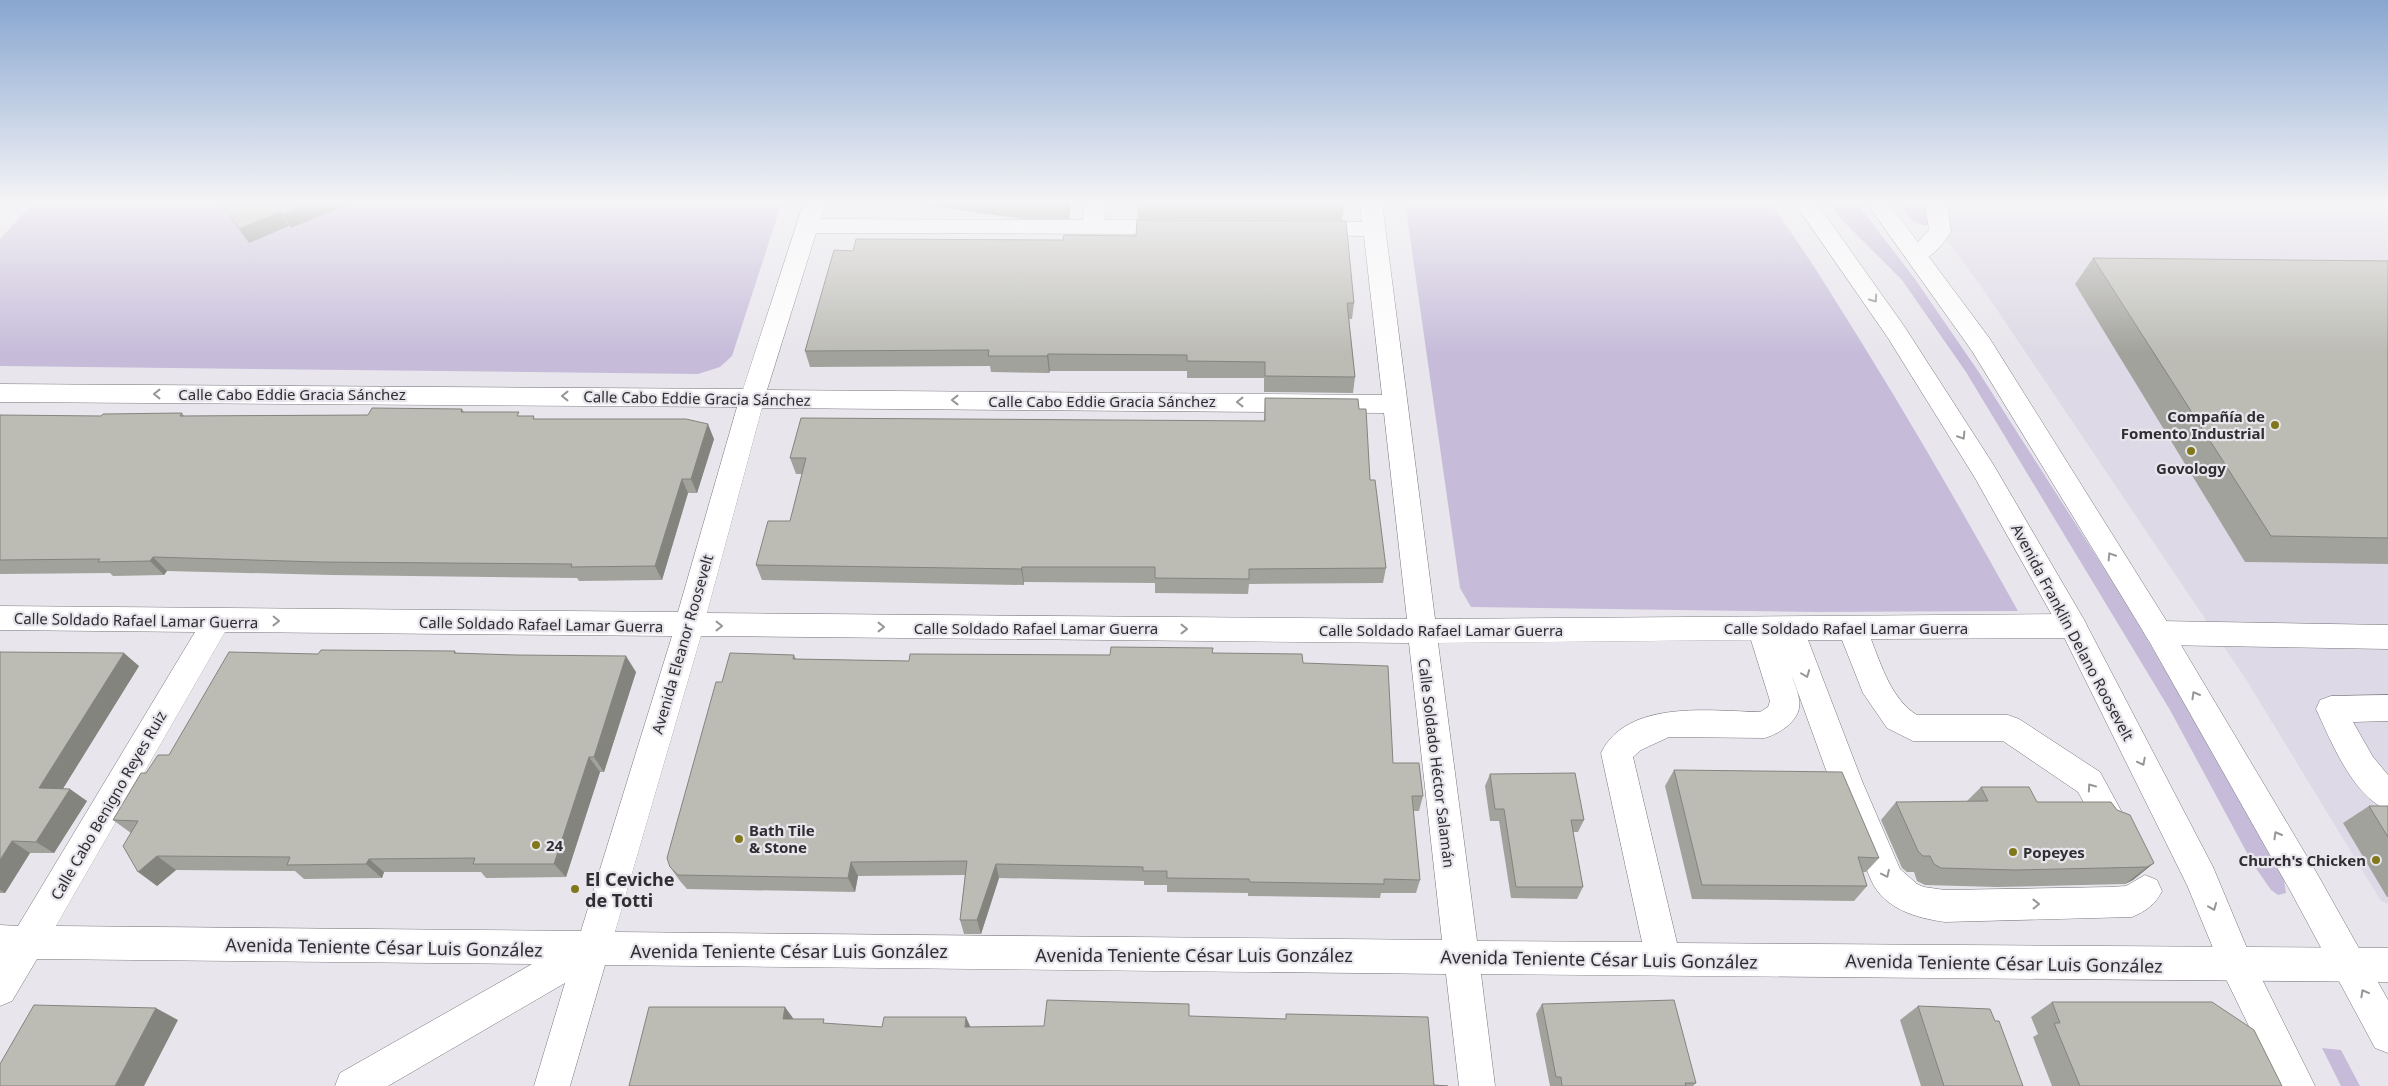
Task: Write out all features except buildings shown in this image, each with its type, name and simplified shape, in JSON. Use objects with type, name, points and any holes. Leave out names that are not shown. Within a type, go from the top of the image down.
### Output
[{"type":"street","name":"Avenida Eleanor Roosevelt","points":[[552,1086],[689,626],[752,399],[799,253]]},
{"type":"street","name":"Calle Soldado Héctor Salamán","points":[[1376,253],[1477,1086]]},
{"type":"street","name":"Avenida Franklin Delano Roosevelt","points":[[1841,253],[1896,332],[1984,471],[2073,626],[2201,878],[2237,965],[2297,1086]]},
{"type":"street","points":[[1914,253],[1981,345],[2159,633],[2303,880],[2388,1035]]},
{"type":"street","points":[[1916,256],[1919,253]]},
{"type":"street","name":"Calle Cabo Eddie Gracia Sánchez","points":[[0,393],[727,396],[752,399],[1393,404]]},
{"type":"street","name":"Calle Soldado Rafael Lamar Guerra","points":[[0,618],[689,626],[1421,631],[2073,626]]},
{"type":"street","name":"Calle Cabo Benigno Reyes Ruiz","points":[[0,989],[14,942],[216,621]]},
{"type":"street","points":[[1775,628],[1846,781],[1888,880],[1905,895],[1922,903],[1945,906],[2132,902],[2145,891]]},
{"type":"street","points":[[1663,959],[1617,753],[1630,740],[1652,729],[1669,724],[1765,725],[1780,715],[1785,701],[1775,628]]},
{"type":"street","points":[[1852,628],[1874,684],[1898,719],[1913,728],[2008,728],[2089,782],[2108,816]]},
{"type":"street","points":[[2159,633],[2388,637]]},
{"type":"street","points":[[2388,708],[2331,709],[2357,758],[2375,784],[2388,796]]},
{"type":"street","name":"Avenida Teniente César Luis González","points":[[14,942],[592,950],[2388,965]]},
{"type":"street","points":[[353,1086],[592,950]]},
{"type":"shaded area","points":[[0,253],[766,253],[732,356],[720,367],[698,374],[0,366]]},
{"type":"shaded area","points":[[1412,253],[1804,253],[1875,365],[1948,487],[2018,611],[1817,612],[1471,607],[1460,588]]},
{"type":"shaded area","points":[[1875,253],[1895,253],[1978,371],[2123,598],[2284,880],[2286,893],[2278,895],[2271,890],[2253,864],[2170,710],[1966,372],[1902,280]]},
{"type":"shaded area","points":[[1956,253],[2388,253],[2388,904],[2381,901],[2247,681],[1981,286]]},
{"type":"shaded area","points":[[2322,1048],[2341,1050],[2360,1086],[2341,1086]]},
{"type":"place","name":"Compañía de Fomento Industrial","points":[[2275,425]]},
{"type":"place","name":"Govology","points":[[2191,451]]},
{"type":"place","name":"Bath Tile & Stone","points":[[739,839]]},
{"type":"place","name":"24","points":[[536,845]]},
{"type":"place","name":"Popeyes","points":[[2013,852]]},
{"type":"place","name":"Church's Chicken","points":[[2376,860]]},
{"type":"place","name":"El Ceviche de Totti","points":[[575,889]]}]
